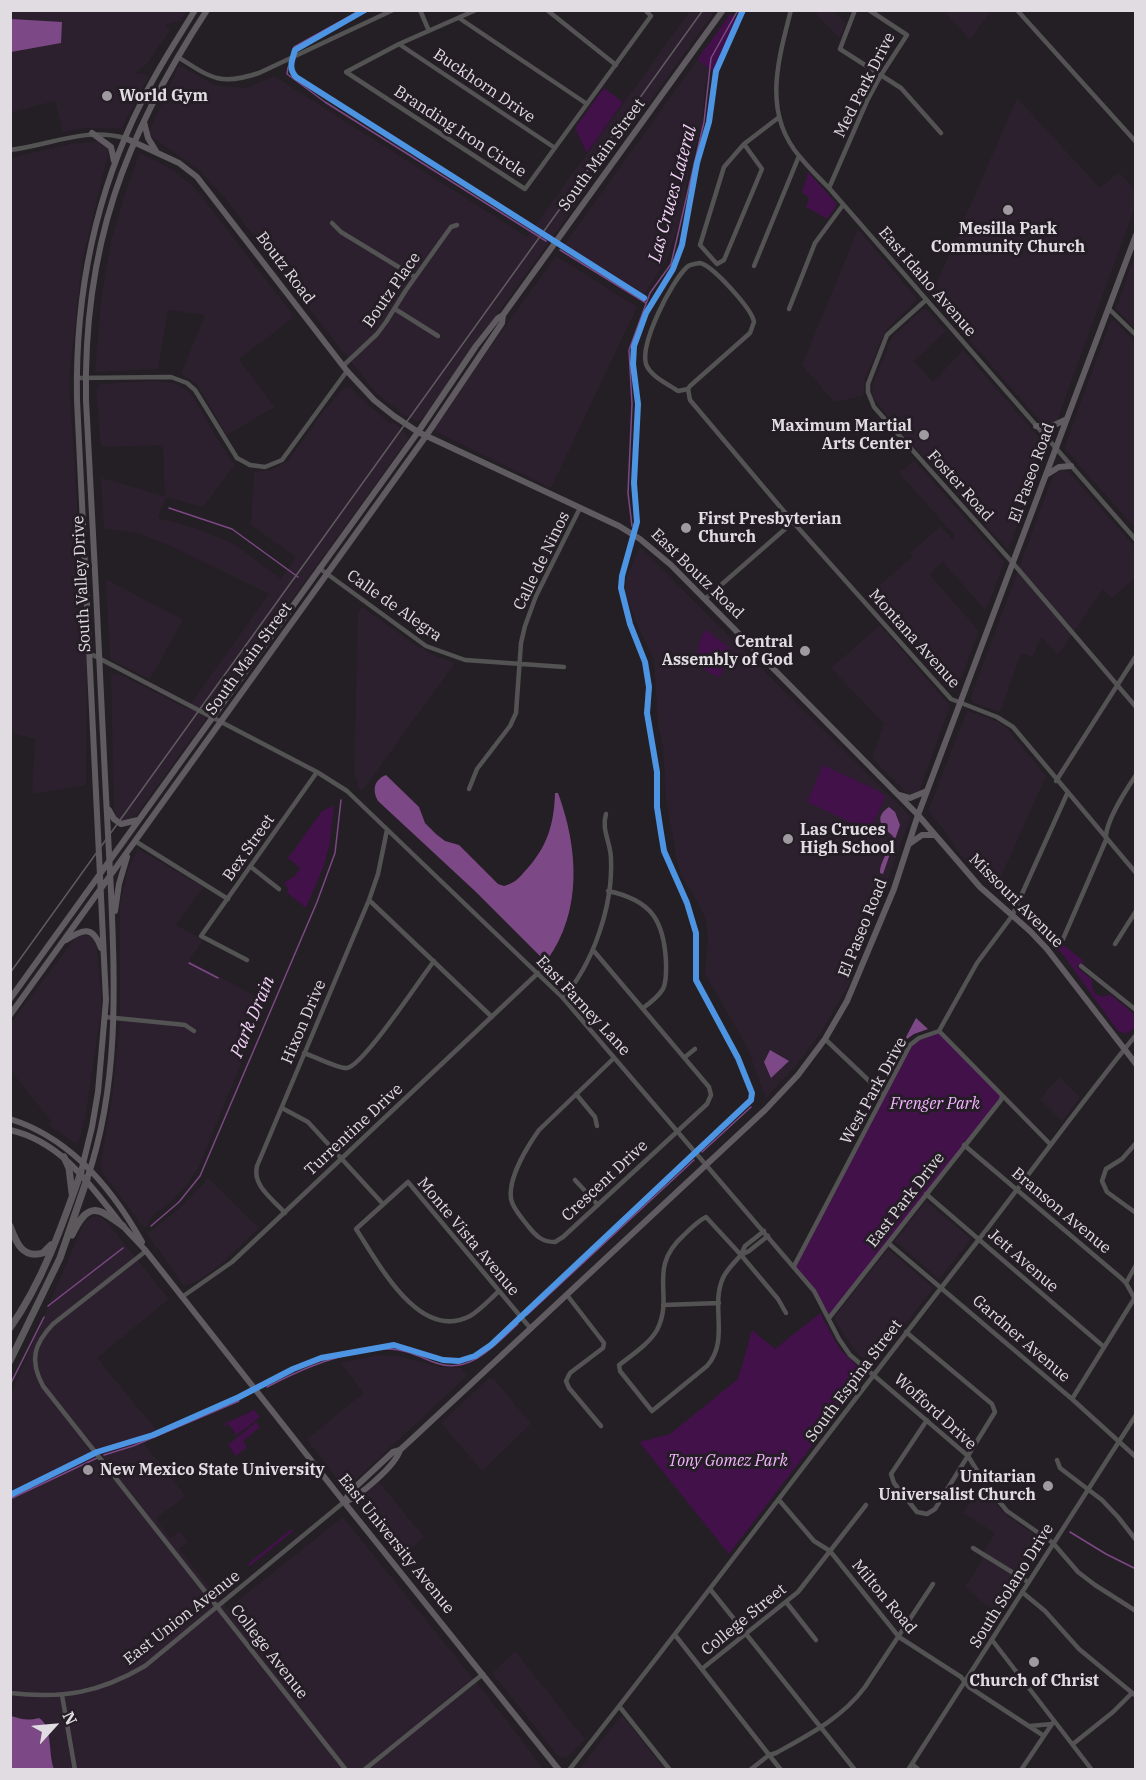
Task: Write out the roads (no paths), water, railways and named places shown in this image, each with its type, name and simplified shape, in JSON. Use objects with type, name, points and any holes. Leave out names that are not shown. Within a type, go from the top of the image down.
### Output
[{"type":"highway","points":[[64,1157],[69,1168],[72,1196]]},
{"type":"highway","points":[[10,1328],[36,1288],[81,1172]]},
{"type":"highway","points":[[60,1258],[87,1179]]},
{"type":"highway","points":[[10,1362],[79,1220],[94,1210],[103,1211],[123,1226]]},
{"type":"highway","points":[[10,1226],[23,1251],[37,1255],[48,1250],[60,1226]]},
{"type":"main road","name":"South Valley Drive","points":[[81,1172],[95,1111],[105,1017],[101,873],[76,378],[78,335],[86,269],[97,217],[114,165],[149,87],[195,10]]},
{"type":"main road","name":"South Valley Drive","points":[[87,1179],[104,1113],[114,1017],[111,875],[86,378],[87,336],[96,267],[116,189],[144,118],[207,10]]},
{"type":"main road","name":"South Main Street","points":[[10,999],[418,432],[476,346],[498,318],[503,315],[723,10]]},
{"type":"main road","points":[[144,118],[144,128],[156,151]]},
{"type":"main road","points":[[92,133],[111,147],[114,165]]},
{"type":"main road","name":"Boutz Road","points":[[125,138],[179,163],[197,177],[345,369],[374,400],[406,424]]},
{"type":"main road","name":"El Paseo Road","points":[[344,1502],[350,1492],[393,1452],[400,1450],[531,1329],[783,1092],[825,1039],[856,982],[894,889],[927,790],[1136,235]]},
{"type":"main road","name":"South Main Street","points":[[10,1015],[426,436],[502,323],[503,315]]},
{"type":"main road","points":[[1036,426],[1050,427],[1066,420]]},
{"type":"main road","name":"East Boutz Road","points":[[406,424],[426,436],[640,538],[705,599],[918,816]]},
{"type":"main road","points":[[1045,475],[1059,466],[1071,466]]},
{"type":"main road","points":[[897,794],[910,798],[927,790]]},
{"type":"main road","points":[[107,806],[114,819],[121,824],[139,820]]},
{"type":"main road","name":"Missouri Avenue","points":[[918,816],[980,887],[1047,949],[1136,1064]]},
{"type":"main road","points":[[909,844],[922,835],[935,835]]},
{"type":"main road","points":[[113,927],[119,884],[129,849]]},
{"type":"main road","points":[[63,942],[81,932],[90,932],[98,940],[104,959]]},
{"type":"main road","name":"East University Avenue","points":[[10,1119],[47,1134],[83,1161],[128,1218],[146,1251]]},
{"type":"main road","name":"East University Avenue","points":[[10,1130],[38,1140],[64,1157],[81,1172],[559,1770]]},
{"type":"street","points":[[178,57],[206,75],[221,79],[241,79],[259,74],[393,10]]},
{"type":"street","points":[[420,10],[429,31]]},
{"type":"street","name":"Branding Iron Circle","points":[[476,10],[399,44],[346,72],[525,189],[651,16],[645,10]]},
{"type":"street","points":[[547,10],[616,65]]},
{"type":"street","points":[[855,10],[840,49],[901,88],[941,133]]},
{"type":"street","name":"Med Park Drive","points":[[829,188],[881,75],[907,35],[870,10]]},
{"type":"street","points":[[1017,10],[1136,142]]},
{"type":"street","name":"East Idaho Avenue","points":[[791,11],[777,77],[775,99],[778,118],[785,136],[799,156],[1136,540]]},
{"type":"street","points":[[459,18],[587,104]]},
{"type":"street","name":"Buckhorn Drive","points":[[399,44],[555,148]]},
{"type":"street","points":[[744,144],[762,169],[724,260],[717,264],[700,245],[724,167],[744,144],[778,118]]},
{"type":"street","points":[[10,150],[92,133],[125,138]]},
{"type":"street","points":[[754,266],[799,156]]},
{"type":"street","points":[[789,309],[815,243],[843,205]]},
{"type":"street","points":[[332,223],[341,232],[415,277]]},
{"type":"street","name":"Boutz Place","points":[[76,378],[171,377],[187,383],[195,390],[237,458],[250,465],[265,467],[282,460],[345,369],[377,334],[451,227],[457,225]]},
{"type":"street","points":[[700,263],[710,268],[721,279],[748,310],[754,322],[750,333],[688,389],[678,391],[651,373],[646,366],[645,356],[660,307],[686,268],[700,263]]},
{"type":"street","name":"Foster Road","points":[[926,300],[887,335],[870,378],[868,392],[870,400],[1136,706]]},
{"type":"street","points":[[1108,308],[1136,335]]},
{"type":"street","points":[[394,309],[438,336]]},
{"type":"street","name":"Montana Avenue","points":[[688,389],[690,400],[793,522],[951,699],[997,717],[1013,727],[1056,781],[1136,873]]},
{"type":"street","name":"Calle de Ninos","points":[[469,789],[477,769],[510,726],[516,713],[521,643],[530,609],[580,508]]},
{"type":"street","points":[[705,599],[793,522]]},
{"type":"street","name":"Calle de Alegra","points":[[319,568],[426,646],[465,660],[564,667]]},
{"type":"street","name":"East Farney Lane","points":[[89,653],[317,772],[347,791],[563,998],[794,1266],[814,1291],[850,1355],[875,1375]]},
{"type":"street","points":[[1056,781],[1136,656]]},
{"type":"street","name":"Bex Street","points":[[248,960],[201,936],[317,772]]},
{"type":"street","points":[[1063,939],[1106,840],[1105,831],[1126,789],[1136,775]]},
{"type":"street","points":[[1050,1144],[939,1031],[977,963],[1012,916],[1067,794]]},
{"type":"street","points":[[563,998],[577,982],[601,927],[611,859],[603,823],[606,814]]},
{"type":"street","name":"Hixon Drive","points":[[285,1213],[259,1185],[255,1172],[369,900],[378,874],[387,830]]},
{"type":"street","points":[[135,841],[228,899]]},
{"type":"street","points":[[251,867],[279,889]]},
{"type":"street","points":[[608,891],[625,894],[640,902],[661,927],[665,939],[664,986],[659,995],[643,1008]]},
{"type":"street","points":[[369,900],[492,1017]]},
{"type":"street","points":[[1115,944],[1136,911]]},
{"type":"street","name":"Crescent Drive","points":[[592,950],[685,1057],[709,1087],[711,1095],[707,1104],[563,1237],[555,1242],[542,1240],[534,1234],[513,1207],[511,1198],[514,1181],[530,1143],[539,1131],[614,1058]]},
{"type":"street","points":[[304,1053],[344,1068],[354,1066],[370,1048],[434,961]]},
{"type":"street","points":[[1081,966],[1136,1010]]},
{"type":"street","name":"Turrentine Drive","points":[[182,1297],[232,1262],[538,974]]},
{"type":"street","points":[[105,1017],[185,1025],[194,1030]]},
{"type":"street","name":"West Park Drive","points":[[794,1266],[910,1045],[919,1038],[939,1031]]},
{"type":"street","name":"South Espina Street","points":[[569,1770],[875,1375],[940,1286],[979,1239],[1136,1035]]},
{"type":"street","points":[[825,1039],[883,1095]]},
{"type":"street","points":[[685,1057],[695,1048]]},
{"type":"street","points":[[576,1094],[595,1117],[597,1126]]},
{"type":"street","name":"East Park Drive","points":[[829,1318],[1002,1096]]},
{"type":"street","points":[[282,1108],[308,1122],[383,1204],[356,1229],[395,1289],[418,1310],[436,1318],[455,1321],[470,1316],[498,1292]]},
{"type":"street","points":[[1136,1143],[1122,1159],[1106,1169],[1102,1181],[1107,1192],[1136,1213]]},
{"type":"street","name":"Branson Avenue","points":[[964,1145],[1126,1283],[1135,1300]]},
{"type":"street","points":[[574,1180],[598,1205]]},
{"type":"street","name":"Monte Vista Avenue","points":[[383,1204],[408,1182],[531,1329]]},
{"type":"street","name":"Jett Avenue","points":[[926,1194],[1104,1347]]},
{"type":"street","points":[[764,1231],[745,1246],[741,1255],[722,1279],[718,1345],[712,1360],[700,1372],[652,1411],[620,1371],[620,1365],[654,1335],[660,1322],[663,1305],[662,1275],[667,1255],[678,1240],[706,1217],[741,1255],[778,1299],[786,1313]]},
{"type":"street","points":[[741,1255],[768,1236]]},
{"type":"street","name":"Gardner Avenue","points":[[888,1242],[1072,1399],[1136,1457]]},
{"type":"street","name":"College Avenue","points":[[146,1251],[53,1323],[43,1334],[37,1346],[35,1360],[37,1374],[44,1386],[346,1770]]},
{"type":"street","points":[[1126,1283],[1136,1265]]},
{"type":"street","points":[[567,1295],[604,1342],[603,1348],[570,1373],[566,1381],[569,1388],[601,1426]]},
{"type":"street","points":[[1072,1399],[1135,1300]]},
{"type":"street","points":[[663,1305],[719,1303]]},
{"type":"street","points":[[906,1332],[992,1404],[995,1412],[935,1509],[927,1514],[917,1512],[894,1482],[891,1474],[927,1420]]},
{"type":"street","name":"Wofford Drive","points":[[875,1375],[968,1456],[987,1488],[1007,1511],[1053,1543],[1078,1572],[1114,1599],[1136,1611]]},
{"type":"street","name":"South Solano Drive","points":[[910,1767],[1136,1415]]},
{"type":"street","points":[[1057,1460],[1060,1468],[1088,1489],[1118,1517],[1136,1540]]},
{"type":"street","name":"Milton Road","points":[[779,1500],[814,1541],[830,1551],[899,1637],[960,1677],[969,1687],[1044,1736]]},
{"type":"street","name":"East Union Avenue","points":[[10,1693],[62,1695],[100,1688],[145,1666],[344,1502]]},
{"type":"street","name":"College Street","points":[[702,1668],[798,1592],[866,1505]]},
{"type":"street","points":[[974,1548],[1028,1582]]},
{"type":"street","points":[[750,1770],[769,1755],[822,1727],[854,1702],[933,1584]]},
{"type":"street","points":[[710,1589],[855,1770]]},
{"type":"street","points":[[1022,1592],[1046,1611],[1078,1649],[1134,1695],[1073,1744]]},
{"type":"street","points":[[786,1602],[816,1640]]},
{"type":"street","points":[[675,1635],[781,1770]]},
{"type":"street","points":[[992,1640],[1053,1722],[1092,1769]]},
{"type":"street","points":[[364,1770],[483,1674]]},
{"type":"street","points":[[62,1695],[75,1770]]},
{"type":"street","points":[[620,1706],[670,1770]]},
{"type":"street","points":[[1029,1726],[1053,1722]]},
{"type":"street","points":[[1021,1770],[1053,1722]]},
{"type":"street","points":[[910,1767],[919,1770]]},
{"type":"waterway","points":[[292,52],[294,47],[361,10]]},
{"type":"waterway","name":"Las Cruces Lateral","points":[[632,526],[628,493],[632,404],[629,350],[650,293],[671,264],[704,122],[711,58],[738,10]]},
{"type":"waterway","points":[[288,67],[287,74],[325,102],[546,241]]},
{"type":"waterway","points":[[560,250],[646,303]]},
{"type":"waterway","name":"Park Drain","points":[[169,508],[232,529],[298,577]]},
{"type":"waterway","name":"Park Drain","points":[[151,1226],[179,1202],[200,1176],[317,902],[335,853],[341,800]]},
{"type":"waterway","points":[[189,963],[218,978]]},
{"type":"waterway","name":"Las Cruces Lateral","points":[[702,1152],[751,1107]]},
{"type":"waterway","name":"Las Cruces Lateral","points":[[527,1315],[694,1160]]},
{"type":"waterway","name":"Park Drain","points":[[48,1306],[123,1248]]},
{"type":"waterway","name":"Park Drain","points":[[10,1385],[44,1317]]},
{"type":"waterway","name":"Las Cruces Lateral","points":[[267,1387],[324,1361],[378,1349],[400,1350],[448,1366],[460,1365],[491,1349],[518,1324]]},
{"type":"waterway","name":"Las Cruces Lateral","points":[[104,1455],[133,1446],[239,1401]]},
{"type":"waterway","name":"Las Cruces Lateral","points":[[10,1499],[97,1458]]},
{"type":"waterway","points":[[1070,1532],[1136,1569]]},
{"type":"railway","points":[[10,973],[703,10]]},
{"type":"place","name":"World Gym","points":[[107,96]]},
{"type":"place","name":"Mesilla Park Community Church","points":[[1008,210]]},
{"type":"place","name":"Maximum Martial Arts Center","points":[[924,435]]},
{"type":"place","name":"First Presbyterian Church","points":[[686,528]]},
{"type":"place","name":"Central Assembly of God","points":[[805,651]]},
{"type":"place","name":"Las Cruces High School","points":[[788,839]]},
{"type":"place","name":"New Mexico State University","points":[[88,1470]]},
{"type":"place","name":"Unitarian Universalist Church","points":[[1048,1486]]},
{"type":"place","name":"Church of Christ","points":[[1034,1662]]},
{"type":"park label","name":"Frenger Park","points":[[935,1104]]},
{"type":"park label","name":"Tony Gomez Park","points":[[728,1461]]}]
